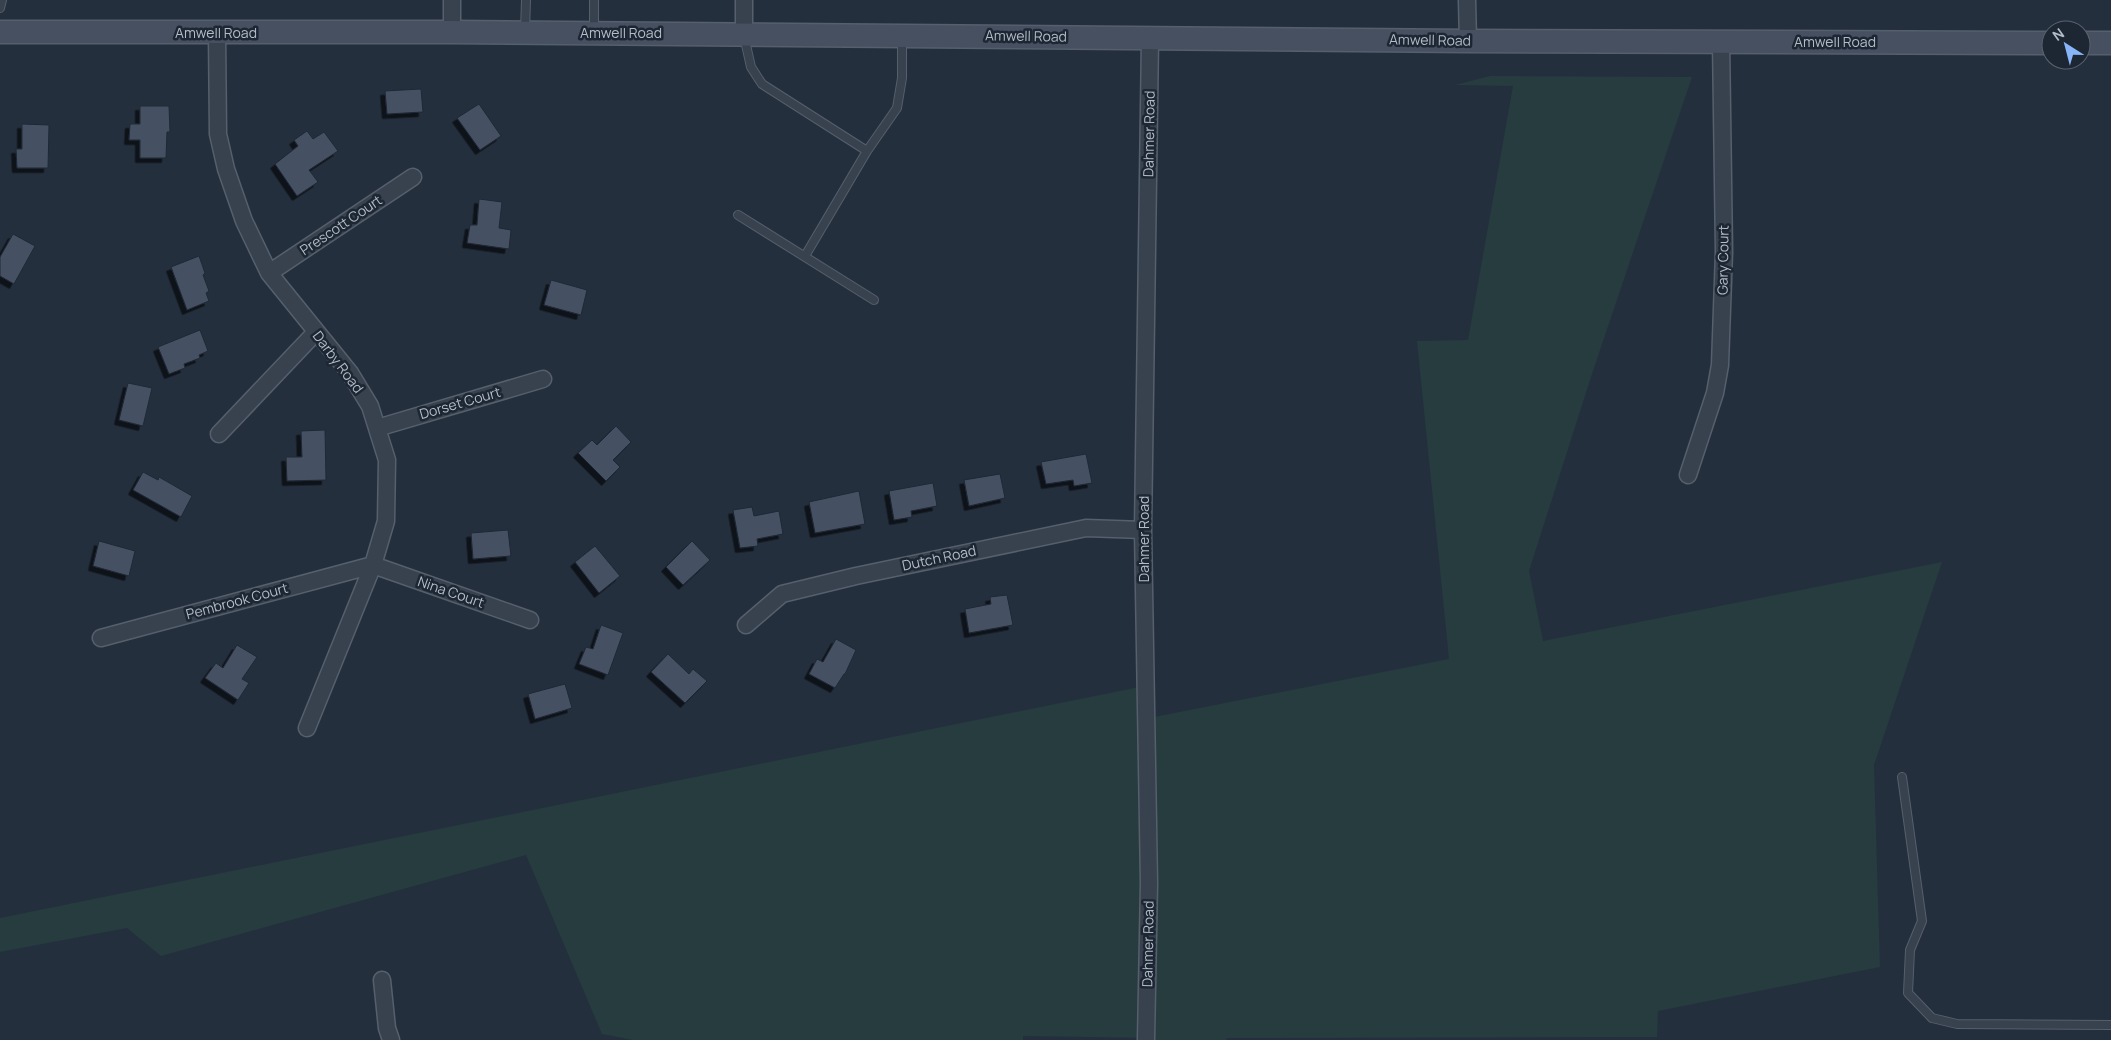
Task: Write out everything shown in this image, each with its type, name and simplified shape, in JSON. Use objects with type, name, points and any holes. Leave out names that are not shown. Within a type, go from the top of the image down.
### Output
[{"type":"main road","name":"Amwell Road","points":[[0,32],[452,32],[1468,41],[2041,43]]},
{"type":"main road","points":[[2091,44],[2111,43]]},
{"type":"street","points":[[452,0],[452,32]]},
{"type":"street","points":[[744,0],[744,34]]},
{"type":"street","points":[[1467,0],[1468,41]]},
{"type":"street","name":"Darby Road","points":[[217,33],[218,134],[226,169],[244,221],[269,273],[350,373],[370,406],[387,460],[386,522],[372,564],[306,728]]},
{"type":"street","name":"Dahmer Road","points":[[1146,1040],[1149,883],[1143,530],[1150,38]]},
{"type":"street","name":"Gary Court","points":[[1688,475],[1716,394],[1720,365],[1724,252],[1721,41]]},
{"type":"street","name":"Prescott Court","points":[[269,273],[413,177]]},
{"type":"street","points":[[219,434],[316,332]]},
{"type":"street","name":"Dorset Court","points":[[377,428],[543,379]]},
{"type":"street","name":"Dutch Road","points":[[746,625],[782,594],[856,576],[1086,528],[1143,530]]},
{"type":"street","name":"Nina Court","points":[[372,564],[530,620]]},
{"type":"street","name":"Pembrook Court","points":[[101,638],[372,564]]},
{"type":"street","points":[[382,980],[387,1028],[391,1040]]},
{"type":"lane","points":[[0,8],[2,0]]},
{"type":"lane","points":[[525,33],[526,0]]},
{"type":"lane","points":[[594,0],[594,33]]},
{"type":"lane","points":[[744,34],[751,67],[762,84],[867,152]]},
{"type":"lane","points":[[805,256],[867,152],[898,108],[902,78],[902,35]]},
{"type":"lane","points":[[738,215],[874,300]]},
{"type":"lane","points":[[1902,777],[1922,921],[1910,950],[1908,993],[1932,1018],[1957,1024],[2111,1025]]},
{"type":"green space","points":[[1490,76],[1692,77],[1591,377],[1529,571],[1543,641],[1942,562],[1874,765],[1880,967],[1658,1011],[1657,1037],[1227,1038],[1226,1040],[1153,1040],[1152,1038],[1023,1036],[1023,1040],[633,1040],[602,1034],[526,855],[161,956],[127,928],[0,952],[0,918],[1154,684],[1154,717],[1449,659],[1417,341],[1468,340],[1513,86],[1455,85]]},
{"type":"building","points":[[421,89],[423,112],[387,114],[385,91]]},
{"type":"building","points":[[479,104],[501,136],[480,150],[457,118]]},
{"type":"building","points":[[140,106],[169,106],[170,132],[167,132],[166,158],[140,158],[140,140],[129,140],[130,124],[140,124]]},
{"type":"building","points":[[22,124],[49,125],[48,168],[17,168],[16,149],[22,149]]},
{"type":"building","points":[[307,131],[313,139],[324,132],[338,151],[309,170],[318,182],[297,196],[275,164],[298,146],[294,140]]},
{"type":"building","points":[[479,199],[502,202],[499,228],[511,230],[509,249],[467,243],[470,225],[477,225]]},
{"type":"building","points":[[13,234],[35,246],[14,284],[0,276],[0,257]]},
{"type":"building","points":[[199,256],[209,291],[206,293],[209,301],[187,310],[171,267]]},
{"type":"building","points":[[551,280],[587,290],[581,315],[544,305]]},
{"type":"building","points":[[200,330],[208,351],[199,355],[200,358],[184,364],[185,368],[169,374],[158,347]]},
{"type":"building","points":[[128,383],[152,388],[143,426],[119,420]]},
{"type":"building","points":[[616,426],[631,442],[613,460],[620,467],[606,481],[578,453],[592,440],[597,445]]},
{"type":"building","points":[[325,430],[326,480],[287,481],[286,457],[302,457],[301,431]]},
{"type":"building","points":[[1086,454],[1092,483],[1074,486],[1073,480],[1046,484],[1041,462]]},
{"type":"building","points":[[143,472],[158,480],[159,477],[192,496],[181,517],[133,490]]},
{"type":"building","points":[[1000,474],[1005,498],[969,506],[964,480]]},
{"type":"building","points":[[933,483],[937,506],[911,511],[912,517],[894,520],[889,491]]},
{"type":"building","points":[[859,491],[865,524],[815,533],[809,502]]},
{"type":"building","points":[[752,507],[754,516],[779,511],[783,534],[757,539],[758,546],[740,548],[733,510]]},
{"type":"building","points":[[508,530],[511,556],[473,559],[471,533]]},
{"type":"building","points":[[99,541],[135,551],[129,576],[93,566]]},
{"type":"building","points":[[692,541],[710,560],[683,585],[666,567]]},
{"type":"building","points":[[595,546],[620,576],[599,593],[575,562]]},
{"type":"building","points":[[1007,595],[1013,625],[969,633],[965,609],[991,604],[990,597]]},
{"type":"building","points":[[601,625],[623,633],[608,675],[579,664],[586,647],[593,649]]},
{"type":"building","points":[[836,639],[856,650],[845,674],[835,688],[809,674],[817,659],[823,662]]},
{"type":"building","points":[[237,645],[257,657],[242,679],[249,683],[238,700],[205,678],[216,663],[223,668]]},
{"type":"building","points":[[668,654],[689,674],[693,669],[707,681],[685,703],[651,672]]},
{"type":"building","points":[[565,684],[572,708],[535,719],[528,694]]}]
